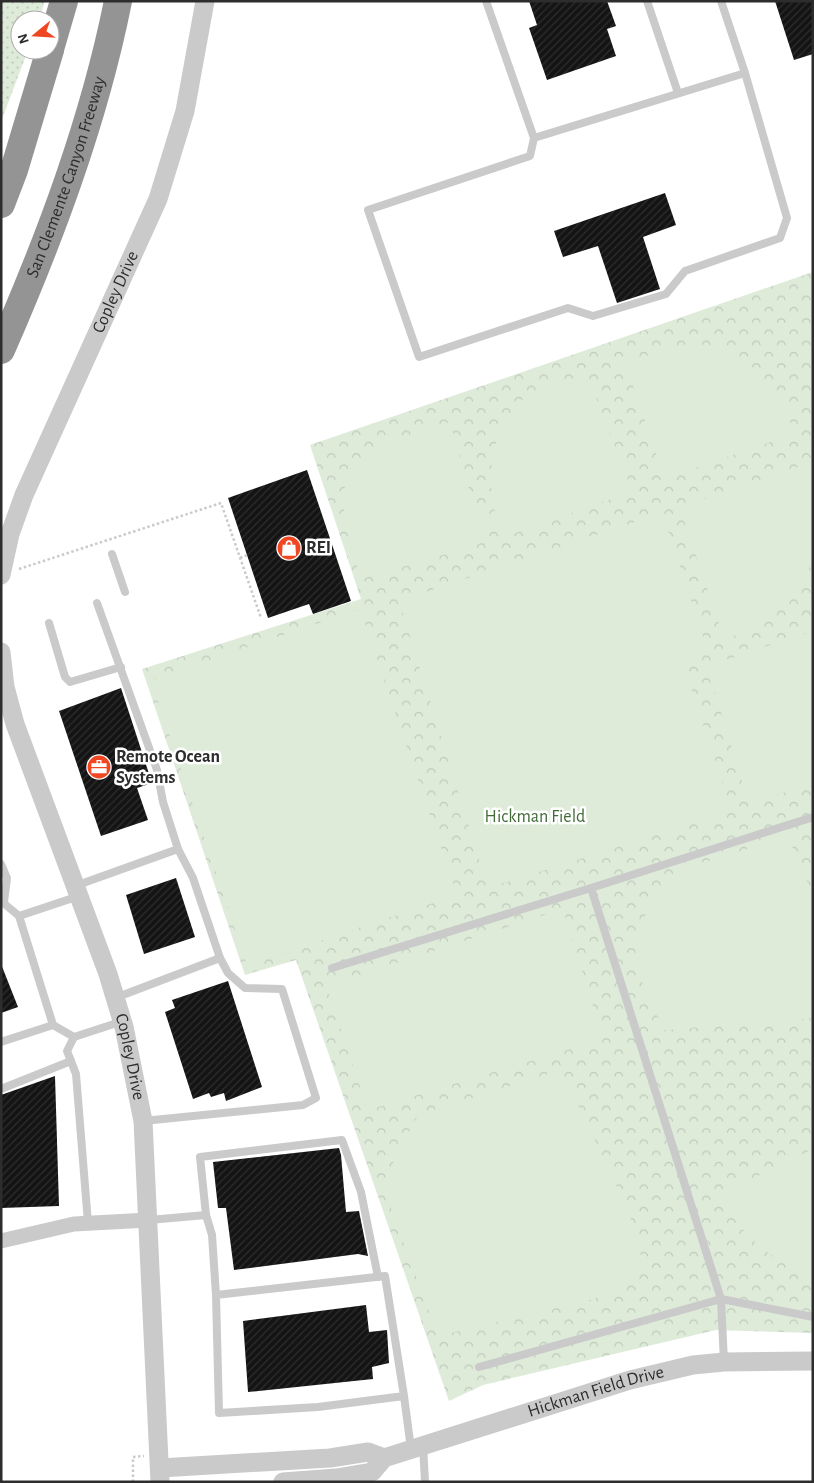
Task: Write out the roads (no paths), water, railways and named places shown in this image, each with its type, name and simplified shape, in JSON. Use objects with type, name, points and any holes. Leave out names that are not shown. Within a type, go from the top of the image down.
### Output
[{"type":"highway","points":[[60,15],[64,1]]},
{"type":"highway","name":"San Clemente Canyon Freeway","points":[[1,350],[55,218],[106,60],[118,1]]},
{"type":"highway","points":[[1,204],[14,170],[47,60]]},
{"type":"street","name":"Copley Drive","points":[[2,572],[10,534],[24,495],[158,199],[184,111],[206,1]]},
{"type":"street","name":"Copley Drive","points":[[1,652],[5,687],[15,724],[123,1021],[143,1121],[160,1475]]},
{"type":"street","points":[[1,1241],[74,1224],[149,1220]]},
{"type":"street","name":"Hickman Field Drive","points":[[283,1482],[336,1478],[372,1472],[384,1458],[417,1447],[630,1380],[693,1365],[724,1362],[813,1361]]},
{"type":"street","name":"Hickman Field Drive","points":[[160,1475],[330,1458],[368,1452],[384,1458]]},
{"type":"lane","points":[[486,1],[534,138],[530,156],[368,210],[419,357],[568,308],[593,316],[666,294],[685,271],[780,238],[787,218],[745,73],[721,1]]},
{"type":"lane","points":[[647,1],[678,93]]},
{"type":"lane","points":[[534,138],[745,73]]},
{"type":"lane","points":[[112,554],[125,592]]},
{"type":"lane","points":[[97,603],[157,770],[163,802],[178,850],[193,878],[220,958],[228,973],[245,988],[282,990],[316,1098],[303,1106],[143,1121]]},
{"type":"lane","points":[[49,623],[65,677],[70,682],[121,667]]},
{"type":"lane","points":[[332,968],[592,888],[813,817]]},
{"type":"lane","points":[[18,916],[178,850]]},
{"type":"lane","points":[[1,864],[7,878],[3,901],[18,916],[53,1025],[74,1037]]},
{"type":"lane","points":[[592,888],[721,1300],[724,1362]]},
{"type":"lane","points":[[116,998],[220,958]]},
{"type":"lane","points":[[88,1223],[76,1074],[67,1051],[74,1037],[123,1021]]},
{"type":"lane","points":[[1,1042],[53,1025]]},
{"type":"lane","points":[[1,1089],[71,1061]]},
{"type":"lane","points":[[378,1277],[377,1264],[361,1192],[342,1140],[200,1157],[206,1215],[212,1235],[216,1295],[219,1413],[318,1407],[404,1396]]},
{"type":"lane","points":[[149,1220],[206,1215]]},
{"type":"lane","points":[[216,1295],[385,1276],[404,1396],[425,1482]]},
{"type":"lane","points":[[479,1368],[721,1300],[813,1317]]},
{"type":"place","name":"REI","points":[[289,548]]},
{"type":"place","name":"Remote Ocean Systems","points":[[99,767]]},
{"type":"park label","name":"Hickman Field","points":[[535,817]]}]
